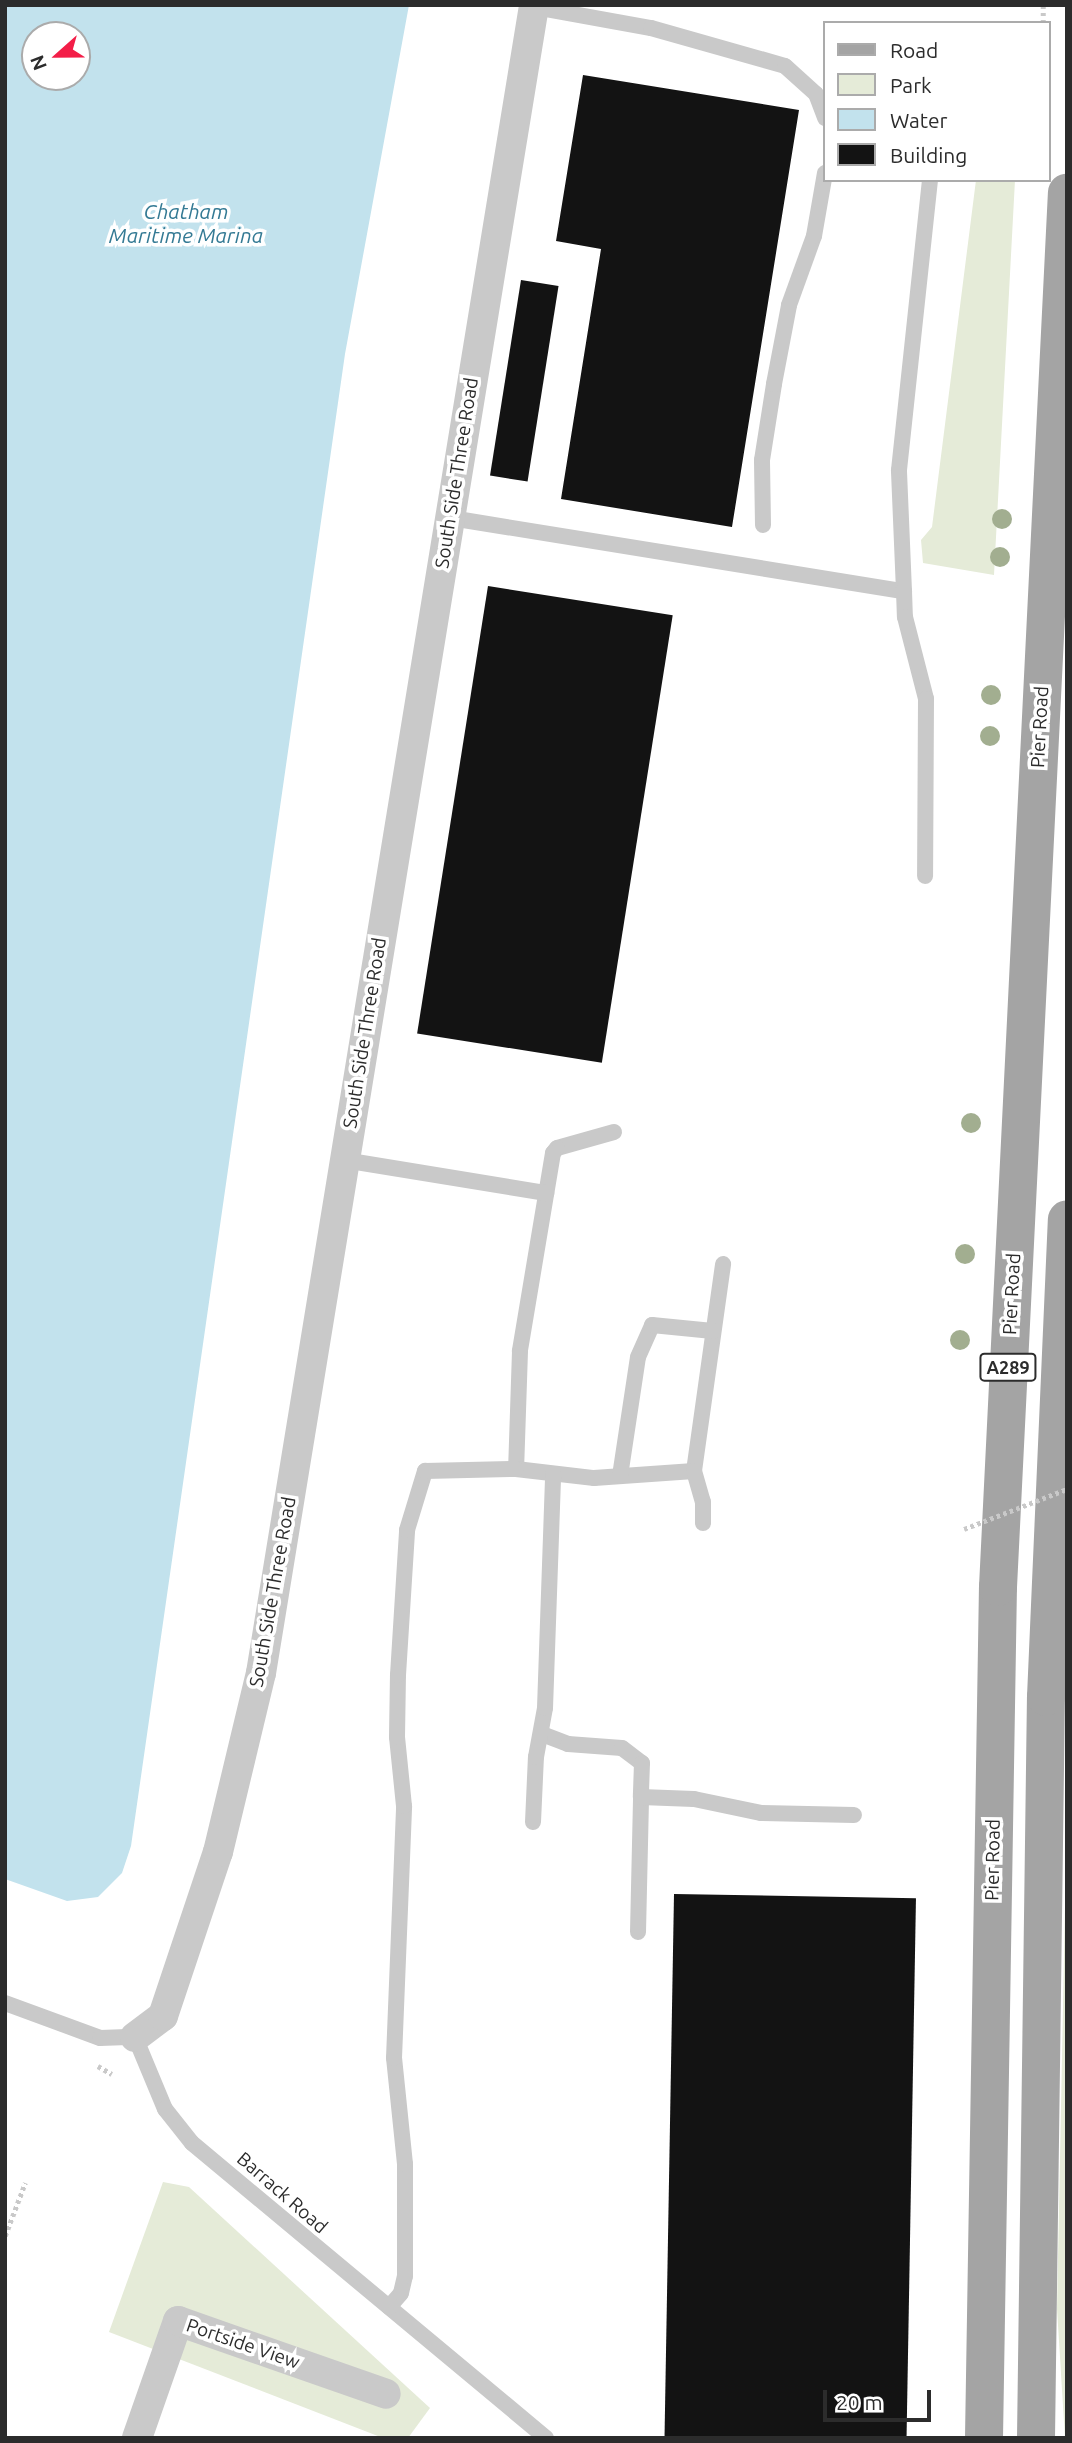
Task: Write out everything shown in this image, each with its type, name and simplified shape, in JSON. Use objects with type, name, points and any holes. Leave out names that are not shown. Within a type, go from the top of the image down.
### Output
[{"type":"main road","name":"Pier Road","points":[[984,2438],[998,1587],[1067,193]]},
{"type":"main road","name":"A289","points":[[1039,2438],[1037,2388],[1046,1697],[1067,1219]]},
{"type":"street","name":"South Side Three Road","points":[[135,2037],[157,2024],[167,2004],[218,1852],[261,1673],[534,6]]},
{"type":"street","name":"Portside View","points":[[137,2438],[178,2321],[386,2394]]},
{"type":"lane","points":[[534,6],[651,28],[785,66],[816,94],[824,115]]},
{"type":"lane","points":[[763,525],[762,460],[774,384],[789,306],[814,236],[824,179]]},
{"type":"lane","points":[[925,876],[926,699],[905,617],[899,470],[930,182]]},
{"type":"lane","points":[[451,519],[904,591]]},
{"type":"lane","points":[[516,1469],[520,1352],[546,1194],[557,1148],[614,1132]]},
{"type":"lane","points":[[344,1160],[546,1194]]},
{"type":"lane","points":[[703,1523],[694,1471],[723,1264]]},
{"type":"lane","points":[[620,1476],[640,1349],[652,1325],[713,1331]]},
{"type":"lane","points":[[389,2307],[401,2293],[405,2276],[405,2164],[394,2058],[404,1806],[397,1737],[398,1687],[407,1530],[425,1471],[516,1469],[554,1474],[620,1476],[694,1471]]},
{"type":"lane","points":[[533,1822],[536,1757],[542,1734],[554,1474]]},
{"type":"lane","points":[[542,1734],[568,1744],[622,1748],[642,1763],[638,1931]]},
{"type":"lane","points":[[641,1797],[694,1799],[761,1813],[854,1815]]},
{"type":"lane","points":[[5,2003],[100,2038],[135,2037]]},
{"type":"lane","name":"Barrack Road","points":[[135,2037],[165,2109],[179,2130],[546,2438]]},
{"type":"path","points":[[964,1529],[1067,1489]]},
{"type":"path","points":[[5,2236],[25,2183]]},
{"type":"green space","points":[[976,182],[1015,182],[994,575],[923,563],[921,540],[932,527]]},
{"type":"green space","points":[[1067,1805],[1067,2438],[1065,2438],[1057,2309]]},
{"type":"green space","points":[[163,2182],[189,2187],[430,2408],[408,2438],[383,2438],[109,2332]]},
{"type":"water","name":"Chatham Maritime Marina","points":[[5,5],[409,5],[345,354],[131,1846],[122,1873],[98,1897],[67,1901],[5,1879]]},
{"type":"building","points":[[583,75],[799,110],[732,527],[561,499],[601,249],[556,241]]},
{"type":"building","points":[[521,280],[559,286],[528,482],[490,476]]},
{"type":"building","points":[[488,586],[673,615],[602,1063],[417,1033]]},
{"type":"building","points":[[674,1894],[916,1898],[907,2438],[665,2438]]}]
